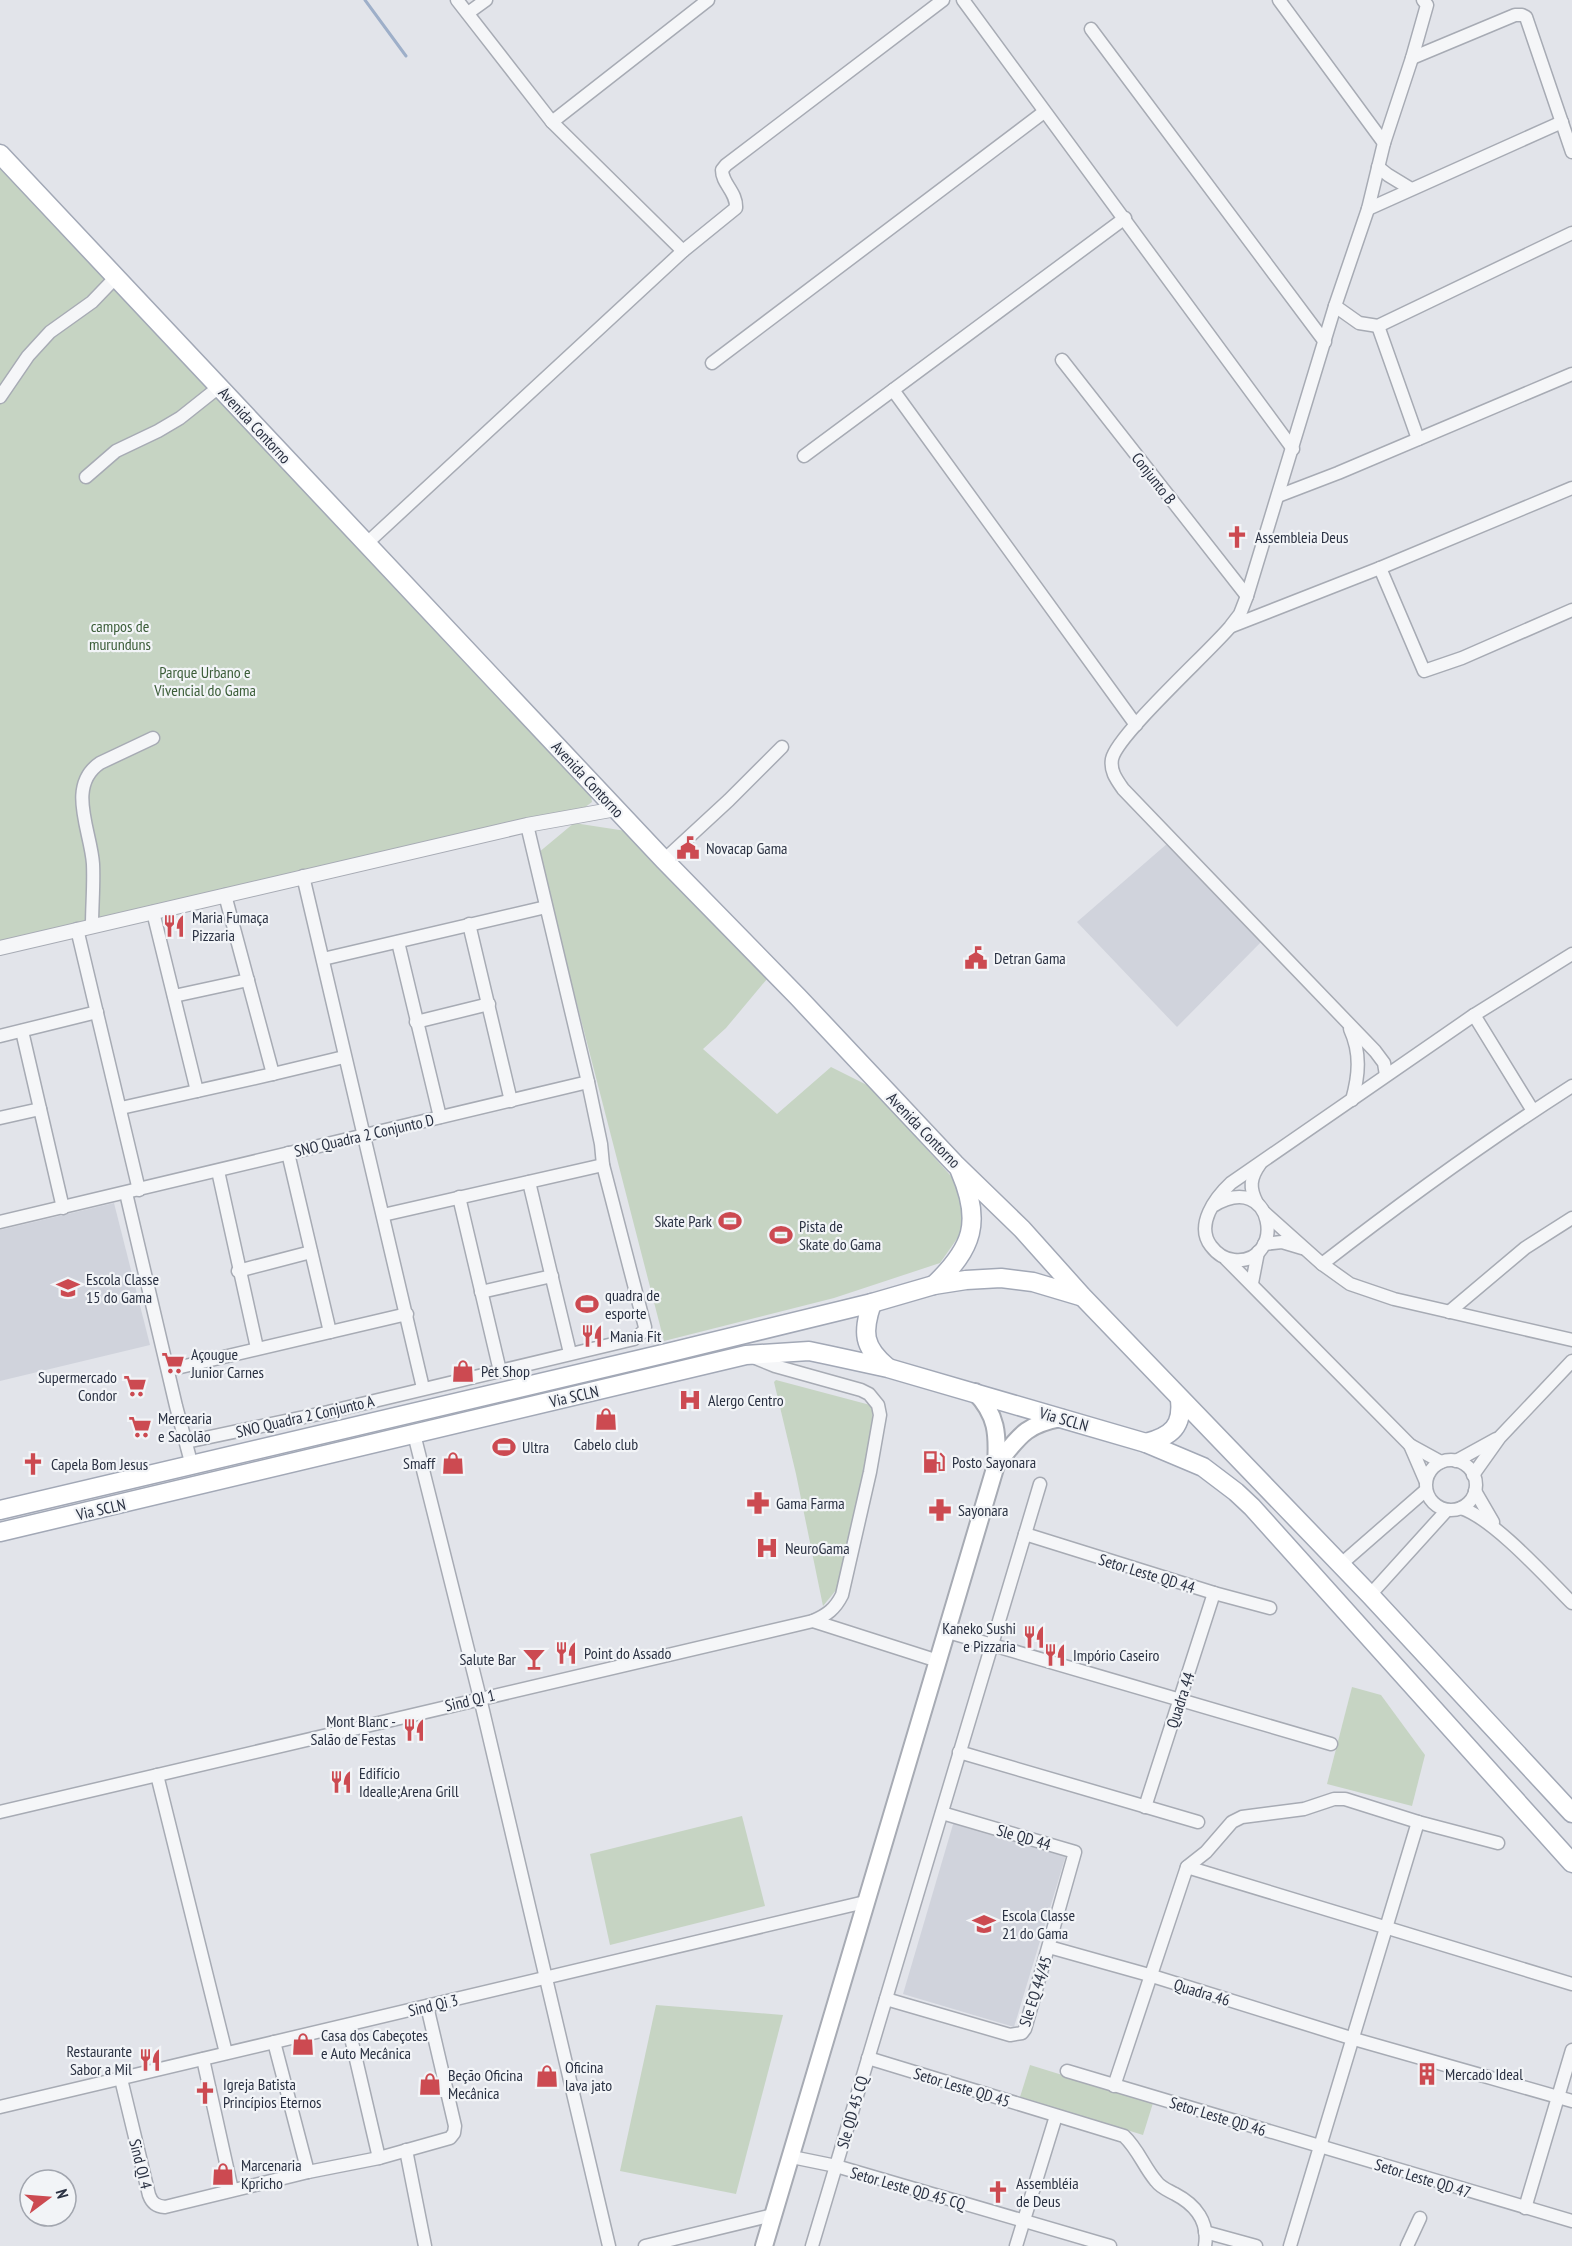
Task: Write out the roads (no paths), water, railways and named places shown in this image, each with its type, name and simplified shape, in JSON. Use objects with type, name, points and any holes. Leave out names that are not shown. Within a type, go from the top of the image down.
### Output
[{"type":"main road","name":"Avenida Contorno","points":[[0,154],[664,861],[798,997],[958,1167],[1022,1228],[1082,1296],[1370,1595],[1572,1813]]},
{"type":"main road","points":[[934,1285],[958,1259],[967,1245],[972,1230],[971,1202],[958,1167]]},
{"type":"main road","name":"Via SCLN","points":[[0,1510],[667,1353],[872,1303],[934,1285],[1001,1278],[1053,1287],[1082,1296]]},
{"type":"main road","points":[[872,1303],[866,1325],[867,1344],[877,1359],[888,1368]]},
{"type":"main road","points":[[698,1345],[696,1357],[701,1366]]},
{"type":"main road","name":"Via SCLN","points":[[0,1532],[746,1355],[809,1352],[888,1368],[1146,1443],[1189,1460],[1218,1478],[1236,1492],[1572,1863]]},
{"type":"main road","points":[[667,1353],[676,1361],[673,1372]]},
{"type":"main road","points":[[764,2246],[996,1465],[996,1427],[986,1404],[975,1392]]},
{"type":"main road","points":[[1146,1443],[1166,1436],[1173,1430],[1181,1410],[1180,1399]]},
{"type":"main road","points":[[996,1465],[1025,1431],[1043,1421],[1061,1418]]},
{"type":"main road","points":[[58,1496],[59,1510],[63,1518]]},
{"type":"main road","points":[[35,1502],[41,1512],[39,1523]]},
{"type":"main road","points":[[1425,1699],[1440,1699],[1445,1696],[1449,1691],[1448,1679]]},
{"type":"street","points":[[457,0],[552,122],[683,251]]},
{"type":"street","points":[[468,13],[486,0]]},
{"type":"street","points":[[552,122],[708,0]]},
{"type":"street","points":[[366,544],[683,251],[736,208],[737,201],[722,177],[722,170],[726,165],[943,0]]},
{"type":"street","points":[[1279,0],[1384,143]]},
{"type":"street","points":[[1386,1075],[1380,1057],[1116,779],[1112,770],[1114,753],[1136,725],[1240,614],[1293,449],[1335,306],[1368,209],[1384,143],[1427,5],[1423,0]]},
{"type":"street","points":[[968,2],[1044,112],[1293,449]]},
{"type":"street","points":[[1412,58],[1515,15],[1526,17],[1572,152]]},
{"type":"street","points":[[1091,29],[1325,342]]},
{"type":"street","points":[[712,363],[1044,112]]},
{"type":"street","points":[[1368,209],[1562,122]]},
{"type":"street","points":[[1378,166],[1388,175],[1412,189]]},
{"type":"street","points":[[804,456],[1125,219]]},
{"type":"street","points":[[1335,306],[1359,323],[1378,326],[1572,233]]},
{"type":"street","points":[[0,397],[28,356],[50,332],[92,302],[116,277]]},
{"type":"street","points":[[1378,326],[1418,439]]},
{"type":"street","name":"Conjunto B","points":[[1062,360],[1247,596]]},
{"type":"street","points":[[1278,496],[1572,374]]},
{"type":"street","points":[[86,477],[116,451],[180,418],[219,387]]},
{"type":"street","points":[[893,390],[1136,725]]},
{"type":"street","points":[[1230,627],[1380,568],[1572,488]]},
{"type":"street","points":[[1380,568],[1424,671],[1462,658],[1572,610]]},
{"type":"street","points":[[92,926],[93,865],[82,801],[85,779],[100,763],[153,738]]},
{"type":"street","points":[[664,861],[782,747]]},
{"type":"street","points":[[0,948],[527,825],[616,809]]},
{"type":"street","points":[[383,1215],[603,1165],[588,1082],[527,825]]},
{"type":"street","points":[[303,876],[423,1388]]},
{"type":"street","points":[[225,895],[273,1074]]},
{"type":"street","points":[[323,959],[546,907]]},
{"type":"street","points":[[153,912],[197,1091]]},
{"type":"street","points":[[470,924],[511,1101]]},
{"type":"street","points":[[77,929],[139,1190]]},
{"type":"street","points":[[398,942],[440,1117]]},
{"type":"street","points":[[1500,1437],[1456,1461],[1441,1462],[1410,1445],[1252,1283],[1215,1252],[1208,1242],[1205,1223],[1213,1206],[1231,1183],[1474,1015],[1572,954]]},
{"type":"street","points":[[174,996],[248,980]]},
{"type":"street","points":[[416,1023],[489,1004]]},
{"type":"street","points":[[0,1036],[97,1012]]},
{"type":"street","points":[[1474,1015],[1533,1111]]},
{"type":"street","points":[[1346,1020],[1354,1038],[1359,1071],[1352,1100]]},
{"type":"street","points":[[22,1031],[63,1208]]},
{"type":"street","points":[[121,1108],[344,1056]]},
{"type":"street","name":"SNO Quadra 2 Conjunto D","points":[[0,1222],[588,1082]]},
{"type":"street","points":[[1322,1264],[1364,1231],[1572,1086]]},
{"type":"street","points":[[0,1118],[40,1109]]},
{"type":"street","points":[[288,1154],[330,1332]]},
{"type":"street","points":[[1252,1283],[1261,1248],[1268,1233],[1268,1223],[1251,1183],[1252,1176],[1265,1159]]},
{"type":"street","name":"SNO Quadra 2 Conjunto A","points":[[186,1442],[328,1412],[634,1339],[645,1327],[603,1165]]},
{"type":"street","points":[[218,1171],[238,1271],[257,1348]]},
{"type":"street","points":[[529,1182],[570,1353]]},
{"type":"street","points":[[126,1193],[192,1466]]},
{"type":"street","points":[[1213,1206],[1227,1197],[1242,1196],[1261,1208],[1322,1264],[1350,1284],[1368,1291],[1572,1340]]},
{"type":"street","points":[[459,1197],[500,1371]]},
{"type":"street","points":[[1449,1312],[1525,1248],[1572,1218]]},
{"type":"street","points":[[1226,1259],[1248,1258],[1261,1248],[1282,1242],[1306,1250]]},
{"type":"street","points":[[238,1271],[311,1252]]},
{"type":"street","points":[[481,1292],[552,1276]]},
{"type":"street","points":[[168,1370],[407,1314]]},
{"type":"street","points":[[746,1355],[775,1366],[861,1390],[874,1400],[880,1414],[870,1472],[842,1595],[836,1607],[813,1621]]},
{"type":"street","points":[[1473,1475],[1500,1437],[1572,1361]]},
{"type":"street","points":[[414,1434],[480,1698],[609,2246]]},
{"type":"street","points":[[1410,1445],[1430,1499],[1437,1507],[1447,1510],[1461,1508],[1470,1501],[1475,1491]]},
{"type":"street","points":[[1456,1461],[1469,1468],[1473,1475],[1475,1491],[1484,1509],[1503,1535]]},
{"type":"street","points":[[1340,1565],[1426,1486],[1431,1470],[1441,1462]]},
{"type":"street","name":"Sle QD 45 CQ","points":[[836,2166],[1040,1484]]},
{"type":"street","points":[[1461,1508],[1473,1513],[1503,1535],[1570,1597]]},
{"type":"street","points":[[1370,1595],[1447,1510]]},
{"type":"street","name":"Setor Leste QD 44","points":[[1025,1534],[1214,1593],[1270,1608]]},
{"type":"street","name":"Quadra 44","points":[[1145,1807],[1214,1593]]},
{"type":"street","points":[[813,1621],[938,1661]]},
{"type":"street","name":"Sind QI 1","points":[[0,1812],[813,1621]]},
{"type":"street","points":[[948,1632],[1331,1744]]},
{"type":"street","points":[[959,1752],[1198,1822]]},
{"type":"street","points":[[157,1775],[226,2053]]},
{"type":"street","points":[[1114,2085],[1187,1867],[1206,1852],[1232,1822],[1242,1817],[1304,1809],[1334,1798],[1345,1799],[1418,1822],[1498,1843]]},
{"type":"street","name":"Sle QD 44","points":[[942,1813],[1073,1851],[1075,1854],[1066,1882]]},
{"type":"street","points":[[1290,2246],[1322,2148],[1418,1822]]},
{"type":"street","points":[[1187,1867],[1572,1984]]},
{"type":"street","name":"Sle EQ 44/45","points":[[886,1999],[1010,2035],[1015,2035],[1025,2029],[1066,1882]]},
{"type":"street","name":"Sind Qi 3","points":[[0,2107],[865,1902]]},
{"type":"street","name":"Quadra 46","points":[[1049,1947],[1354,2039],[1572,2101]]},
{"type":"street","name":"Sind QI 4","points":[[121,2079],[149,2194],[153,2203],[165,2207],[308,2172],[379,2158],[450,2138],[454,2133],[427,2006]]},
{"type":"street","points":[[348,2025],[379,2158]]},
{"type":"street","points":[[274,2042],[308,2172]]},
{"type":"street","points":[[1525,2208],[1572,2050]]},
{"type":"street","name":"Setor Leste QD 45","points":[[868,2058],[1124,2136],[1134,2145],[1150,2174],[1161,2187],[1189,2202],[1201,2215],[1205,2232]]},
{"type":"street","points":[[203,2059],[232,2190]]},
{"type":"street","name":"Setor Leste QD 46","points":[[1067,2071],[1322,2148]]},
{"type":"street","points":[[1016,2246],[1056,2116]]},
{"type":"street","name":"Setor Leste QD 47","points":[[1322,2148],[1572,2221]]},
{"type":"street","points":[[406,2151],[425,2246]]},
{"type":"street","name":"Setor Leste QD 45 CQ","points":[[792,2157],[836,2166],[1024,2221]]},
{"type":"street","points":[[812,2246],[836,2166]]},
{"type":"street","points":[[645,2246],[773,2215]]},
{"type":"street","points":[[1407,2246],[1420,2218]]},
{"type":"street","points":[[1024,2221],[1110,2246]]},
{"type":"street","points":[[1205,2246],[1205,2232],[1257,2246]]},
{"type":"waterway","points":[[365,0],[406,56]]},
{"type":"place","name":"Assembleia Deus","points":[[1237,537]]},
{"type":"place","name":"Novacap Gama","points":[[688,848]]},
{"type":"place","name":"Maria Fumaça Pizzaria","points":[[174,926]]},
{"type":"place","name":"Detran Gama","points":[[976,958]]},
{"type":"place","name":"Skate Park","points":[[730,1221]]},
{"type":"place","name":"Pista de Skate do Gama","points":[[781,1235]]},
{"type":"place","name":"Escola Classe 15 do Gama","points":[[68,1288]]},
{"type":"place","name":"quadra de esporte","points":[[587,1304]]},
{"type":"place","name":"Mania Fit","points":[[592,1336]]},
{"type":"place","name":"Açougue Junior Carnes","points":[[173,1363]]},
{"type":"place","name":"Pet Shop","points":[[463,1371]]},
{"type":"place","name":"Supermercado Condor","points":[[135,1386]]},
{"type":"place","name":"Alergo Centro","points":[[690,1400]]},
{"type":"place","name":"Cabelo club","points":[[606,1419]]},
{"type":"place","name":"Mercearia e Sacolão","points":[[140,1427]]},
{"type":"place","name":"Ultra","points":[[504,1447]]},
{"type":"place","name":"Posto Sayonara","points":[[934,1462]]},
{"type":"place","name":"Smaff","points":[[453,1463]]},
{"type":"place","name":"Capela Bom Jesus","points":[[33,1464]]},
{"type":"place","name":"Gama Farma","points":[[758,1503]]},
{"type":"place","name":"Sayonara","points":[[940,1510]]},
{"type":"place","name":"NeuroGama","points":[[767,1548]]},
{"type":"place","name":"Kaneko Sushi e Pizzaria","points":[[1034,1637]]},
{"type":"place","name":"Point do Assado","points":[[566,1653]]},
{"type":"place","name":"Impório Caseiro","points":[[1055,1655]]},
{"type":"place","name":"Salute Bar","points":[[534,1659]]},
{"type":"place","name":"Mont Blanc - Salão de Festas","points":[[414,1730]]},
{"type":"place","name":"Edifício Idealle;Arena Grill","points":[[341,1782]]},
{"type":"place","name":"Escola Classe 21 do Gama","points":[[984,1924]]},
{"type":"place","name":"Casa dos Cabeçotes e Auto Mecânica","points":[[303,2044]]},
{"type":"place","name":"Restaurante Sabor a Mil","points":[[150,2060]]},
{"type":"place","name":"Mercado Ideal","points":[[1427,2074]]},
{"type":"place","name":"Oficina lava jato","points":[[547,2076]]},
{"type":"place","name":"Beção Oficina Mecânica","points":[[430,2084]]},
{"type":"place","name":"Igreja Batista Princípios Eternos","points":[[205,2093]]},
{"type":"place","name":"Marcenaria Kpricho","points":[[223,2174]]},
{"type":"place","name":"Assembléia de Deus","points":[[998,2192]]},
{"type":"park label","name":"campos de murunduns","points":[[120,635]]},
{"type":"park label","name":"Parque Urbano e Vivencial do Gama","points":[[205,681]]}]
